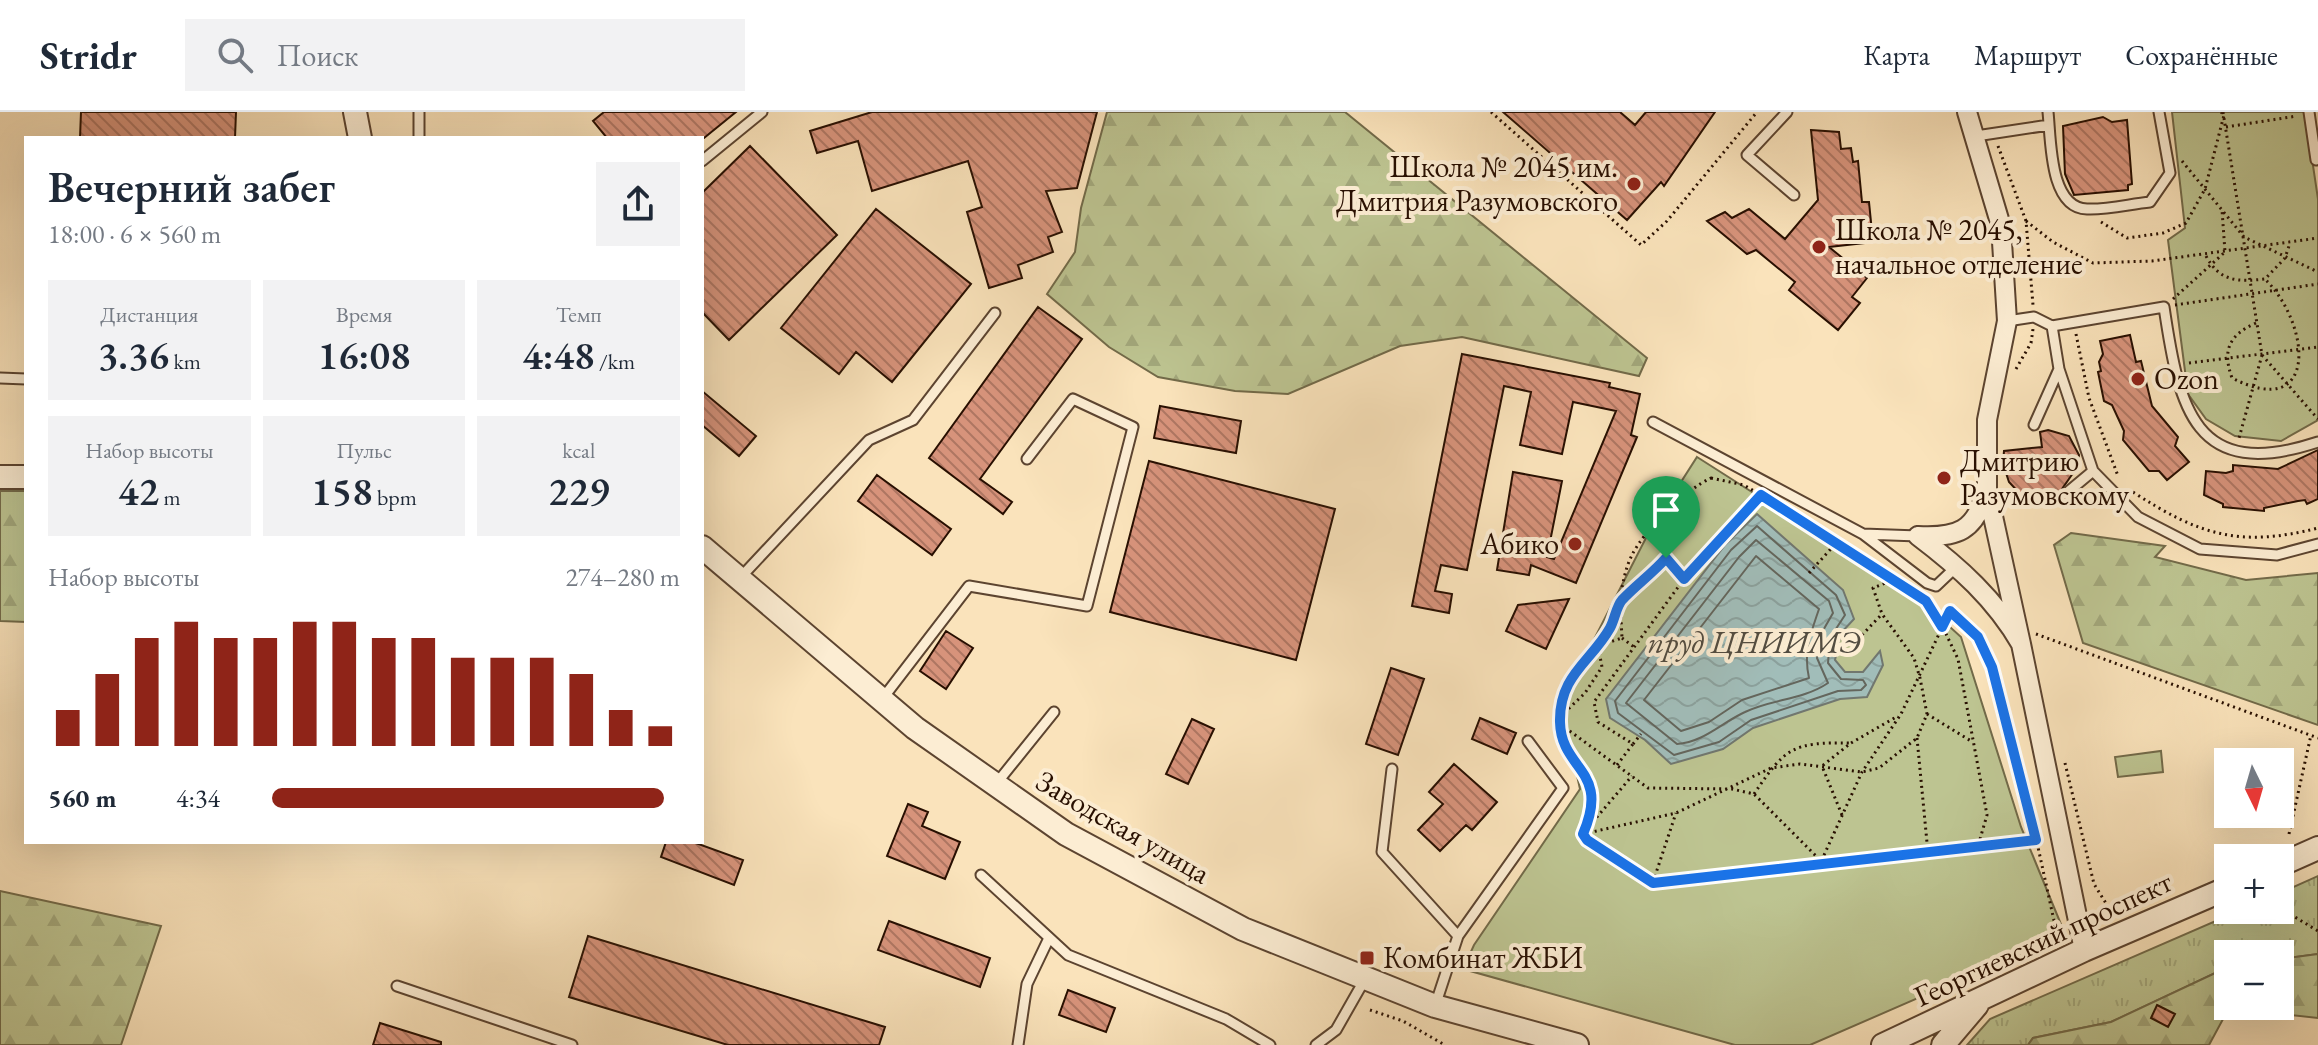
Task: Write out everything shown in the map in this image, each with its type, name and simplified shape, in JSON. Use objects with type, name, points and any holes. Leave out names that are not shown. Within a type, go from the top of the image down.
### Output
[{"type":"street","points":[[355,112],[360,136]]},
{"type":"street","points":[[1918,536],[1946,535],[1971,525],[1981,511],[1987,489],[1987,420],[2007,321],[2001,226],[1985,136],[1967,112]]},
{"type":"street","points":[[0,477],[24,477]]},
{"type":"street","points":[[1987,489],[2031,639],[2084,950]]},
{"type":"street","points":[[1918,536],[1957,566],[2031,639]]},
{"type":"street","name":"Заводская улица","points":[[704,549],[882,700],[994,785],[1066,834],[1243,929],[1435,1006],[1577,1045]]},
{"type":"street","points":[[2294,859],[2318,848]]},
{"type":"street","name":"Георгиевский проспект","points":[[1883,1045],[2084,950],[2214,894]]},
{"type":"street","points":[[1943,1045],[1980,1001]]},
{"type":"lane","points":[[419,112],[419,136]]},
{"type":"lane","points":[[704,159],[762,112]]},
{"type":"lane","points":[[1787,112],[1747,155],[1794,195]]},
{"type":"lane","points":[[2048,112],[2055,183],[2075,207],[2086,209],[2150,202],[2170,173],[2159,112]]},
{"type":"lane","points":[[2309,113],[2316,160]]},
{"type":"lane","points":[[1985,136],[2049,125]]},
{"type":"lane","points":[[2007,321],[2034,317],[2052,326],[2164,307],[2173,365],[2183,398],[2201,432],[2235,452],[2283,454],[2318,442]]},
{"type":"lane","points":[[738,580],[869,440],[913,420],[995,313]]},
{"type":"lane","points":[[2052,326],[2059,369],[2093,471],[2138,517],[2200,549],[2277,555],[2318,544]]},
{"type":"lane","points":[[2034,425],[2059,369]]},
{"type":"lane","points":[[0,378],[24,379]]},
{"type":"lane","points":[[882,700],[969,586],[1087,606],[1133,427],[1073,399],[1027,459]]},
{"type":"lane","points":[[1653,422],[1863,534],[1936,586],[1957,566]]},
{"type":"lane","points":[[2069,491],[2093,471]]},
{"type":"lane","points":[[1863,534],[1918,536]]},
{"type":"lane","points":[[994,785],[1054,712]]},
{"type":"lane","points":[[1435,1006],[1458,936],[1563,788],[1528,741]]},
{"type":"lane","points":[[1392,769],[1382,852],[1458,936]]},
{"type":"lane","points":[[981,875],[1068,955],[1226,1019],[1270,1045]]},
{"type":"lane","points":[[1018,1045],[1027,984],[1049,938]]},
{"type":"lane","points":[[1316,1045],[1336,1030],[1365,979]]},
{"type":"lane","points":[[397,986],[572,1045]]},
{"type":"path","points":[[1491,112],[1641,245],[1667,221],[1757,112]]},
{"type":"path","points":[[2223,113],[2262,355],[2250,387],[2235,452]]},
{"type":"path","points":[[2086,209],[2110,231],[2127,238],[2163,233],[2186,223],[2205,189],[2223,113]]},
{"type":"path","points":[[2226,127],[2309,113]]},
{"type":"path","points":[[1985,136],[2026,221],[2034,317],[2031,343],[2013,373]]},
{"type":"path","points":[[2164,139],[2244,237],[2318,272]]},
{"type":"path","points":[[2164,307],[2212,267],[2225,252],[2222,210]]},
{"type":"path","points":[[2026,221],[2053,242],[2093,263],[2225,252],[2318,238]]},
{"type":"path","points":[[2205,254],[2212,267],[2235,282],[2265,279],[2285,258],[2290,243]]},
{"type":"path","points":[[2258,323],[2238,331],[2228,345],[2225,359],[2232,378],[2266,391],[2289,383],[2299,373],[2303,350],[2301,336],[2276,290],[2265,279]]},
{"type":"path","points":[[2164,307],[2318,284]]},
{"type":"path","points":[[2076,334],[2089,398],[2120,483]]},
{"type":"path","points":[[2173,365],[2318,347]]},
{"type":"path","points":[[2262,355],[2318,419]]},
{"type":"path","points":[[1583,834],[1594,809],[1593,795],[1560,724],[1565,688],[1579,664],[1598,646],[1611,626],[1632,555],[1692,486],[1711,478],[1726,480],[1761,495],[1926,601],[1958,659],[1987,815],[1978,846]]},
{"type":"path","points":[[1620,601],[1666,558],[1684,532],[1692,486]]},
{"type":"path","points":[[2131,490],[2163,512],[2208,533],[2276,539],[2318,528]]},
{"type":"path","points":[[1633,744],[1598,722],[1594,702],[1684,579],[1761,495]]},
{"type":"path","points":[[1809,573],[1837,542]]},
{"type":"path","points":[[1666,558],[1684,579]]},
{"type":"path","points":[[1895,579],[1873,588],[1882,614],[1914,658],[1920,678],[1927,714],[1917,738],[1928,853]]},
{"type":"path","points":[[1620,601],[1622,638]]},
{"type":"path","points":[[1819,866],[1819,860],[1862,772],[1901,714],[1950,611],[1978,637],[1992,667],[2058,939]]},
{"type":"path","points":[[1862,635],[1882,614]]},
{"type":"path","points":[[2034,620],[2031,639],[2318,738]]},
{"type":"path","points":[[1622,638],[1634,647]]},
{"type":"path","points":[[1598,646],[1622,638]]},
{"type":"path","points":[[1560,717],[1585,693],[1602,667],[1598,646]]},
{"type":"path","points":[[1822,766],[1851,743],[1901,714]]},
{"type":"path","points":[[1927,714],[1973,742]]},
{"type":"path","points":[[1560,724],[1648,788],[1732,789],[1754,794],[1819,860]]},
{"type":"path","points":[[1617,765],[1641,734]]},
{"type":"path","points":[[2289,834],[2311,735]]},
{"type":"path","points":[[1583,834],[1676,813],[1771,768],[1800,764],[1862,772],[1879,768],[1917,738]]},
{"type":"path","points":[[1754,794],[1771,768],[1790,750],[1823,742],[1851,743]]},
{"type":"path","points":[[2063,755],[2094,884],[2112,913]]},
{"type":"path","points":[[1822,766],[1842,815]]},
{"type":"path","points":[[1583,834],[1632,776]]},
{"type":"path","points":[[1653,883],[1676,813]]},
{"type":"path","points":[[1583,834],[1587,840],[1653,883],[2036,840]]},
{"type":"path","points":[[2294,916],[2318,931]]},
{"type":"path","points":[[1370,1010],[1403,1021],[1445,1045]]},
{"type":"green space","points":[[1107,112],[1345,112],[1647,358],[1639,376],[1462,337],[1400,346],[1288,394],[1235,391],[1158,377],[1109,347],[1047,294],[1075,252],[1081,208]]},
{"type":"green space","points":[[2172,112],[2305,112],[2318,199],[2318,420],[2281,441],[2235,436],[2206,419],[2188,394],[2168,240],[2185,228]]},
{"type":"green space","points":[[1697,457],[1917,597],[1961,637],[2021,827],[2065,934],[1810,1045],[1735,1045],[1463,969],[1474,945],[1580,789],[1561,704],[1649,532]]},
{"type":"green space","points":[[0,491],[24,491],[24,622],[0,621]]},
{"type":"green space","points":[[2071,533],[2165,546],[2155,557],[2246,580],[2318,573],[2318,725],[2083,643],[2054,545]]},
{"type":"green space","points":[[2161,751],[2163,772],[2118,777],[2115,757]]},
{"type":"green space","points":[[2318,876],[2318,954],[2294,957],[2294,940],[2214,940],[2214,974],[2111,1022],[2033,1038],[2028,1045],[1967,1045],[1990,1019],[2214,922],[2294,924],[2294,887]]},
{"type":"green space","points":[[0,891],[161,926],[121,1045],[0,1045]]},
{"type":"green space","points":[[2318,954],[2318,1018],[2294,1015],[2294,957]]},
{"type":"green space","points":[[2214,974],[2214,1020],[2223,1020],[2209,1045],[2028,1045],[2033,1038],[2111,1022]]},
{"type":"water","name":"пруд ЦНИИМЭ","points":[[1757,514],[1843,590],[1854,619],[1841,633],[1835,660],[1845,672],[1863,672],[1880,651],[1883,665],[1867,697],[1840,699],[1753,728],[1723,749],[1671,764],[1645,740],[1610,718],[1606,699],[1725,545]]},
{"type":"building","points":[[81,112],[236,112],[235,136],[80,136]]},
{"type":"building","points":[[604,112],[736,112],[704,138],[605,136],[593,121]]},
{"type":"building","points":[[872,112],[1097,112],[1077,188],[1046,191],[1062,232],[1048,237],[1053,252],[1018,265],[1022,278],[989,288],[967,212],[982,207],[968,161],[872,191],[858,141],[817,153],[810,131]]},
{"type":"building","points":[[1503,112],[1620,112],[1635,125],[1646,112],[1715,112],[1664,186],[1661,182],[1627,220]]},
{"type":"building","points":[[2103,117],[2112,122],[2127,120],[2132,184],[2128,185],[2128,190],[2074,195],[2065,174],[2063,126]]},
{"type":"building","points":[[1811,130],[1839,132],[1841,149],[1851,148],[1853,162],[1858,161],[1862,202],[1869,202],[1873,242],[1829,247],[1867,278],[1852,297],[1860,303],[1838,330],[1789,290],[1795,282],[1756,250],[1747,254],[1707,221],[1725,212],[1732,218],[1749,209],[1785,239],[1818,200]]},
{"type":"building","points":[[750,146],[837,235],[729,340],[704,314],[704,191]]},
{"type":"building","points":[[876,209],[971,284],[892,382],[856,352],[839,374],[781,328]]},
{"type":"building","points":[[1038,307],[1082,339],[980,479],[1012,502],[1003,514],[929,458]]},
{"type":"building","points":[[2130,335],[2136,362],[2141,361],[2152,406],[2178,437],[2175,446],[2189,462],[2167,480],[2159,471],[2149,471],[2123,440],[2124,431],[2112,405],[2104,401],[2098,372],[2101,371],[2099,362],[2103,354],[2100,341]]},
{"type":"building","points":[[1462,354],[1610,383],[1609,387],[1640,394],[1631,435],[1637,437],[1576,583],[1531,565],[1529,575],[1497,570],[1513,472],[1562,481],[1547,557],[1554,559],[1616,411],[1573,402],[1562,454],[1520,445],[1531,392],[1504,386],[1467,570],[1441,565],[1435,591],[1452,594],[1449,613],[1412,606]]},
{"type":"building","points":[[704,393],[756,436],[739,456],[704,427]]},
{"type":"building","points":[[1160,406],[1241,421],[1236,453],[1154,438]]},
{"type":"building","points":[[2048,430],[2069,436],[2079,455],[2078,466],[2062,489],[2064,496],[2073,499],[2056,505],[2038,503],[2021,495],[2009,482],[2003,464],[2004,451],[2042,447],[2040,432]]},
{"type":"building","points":[[2318,450],[2318,499],[2307,504],[2305,500],[2298,501],[2264,508],[2264,511],[2223,507],[2223,504],[2204,495],[2206,471],[2226,473],[2233,471],[2233,465],[2278,469]]},
{"type":"building","points":[[1149,461],[1335,509],[1296,660],[1110,612]]},
{"type":"building","points":[[877,475],[951,529],[932,555],[858,501]]},
{"type":"building","points":[[1569,599],[1546,649],[1506,631],[1518,605]]},
{"type":"building","points":[[946,631],[973,648],[946,689],[920,671]]},
{"type":"building","points":[[1391,668],[1424,679],[1398,755],[1366,744]]},
{"type":"building","points":[[1480,718],[1516,733],[1507,754],[1472,739]]},
{"type":"building","points":[[1192,719],[1214,729],[1188,784],[1166,774]]},
{"type":"building","points":[[1454,764],[1497,802],[1472,830],[1466,825],[1440,851],[1418,830],[1443,804],[1429,792]]},
{"type":"building","points":[[908,804],[928,812],[922,826],[960,842],[945,879],[887,856]]},
{"type":"building","points":[[665,844],[699,844],[743,860],[734,885],[661,857]]},
{"type":"building","points":[[889,921],[990,958],[980,987],[878,950]]},
{"type":"building","points":[[588,936],[885,1027],[879,1045],[728,1045],[569,997]]},
{"type":"building","points":[[1068,990],[1115,1008],[1106,1032],[1059,1015]]},
{"type":"building","points":[[2157,1005],[2175,1014],[2168,1027],[2151,1018]]},
{"type":"building","points":[[380,1023],[441,1042],[441,1045],[373,1045]]},
{"type":"place","name":"Школа № 2045 им. Дмитрия Разумовского","points":[[1634,184]]},
{"type":"place","name":"Школа № 2045, начальное отделение","points":[[1819,247]]},
{"type":"place","name":"Ozon","points":[[2138,379]]},
{"type":"place","name":"Дмитрию Разумовскому","points":[[1944,478]]},
{"type":"place","name":"Абико","points":[[1575,544]]},
{"type":"place","name":"Комбинат ЖБИ","points":[[1367,958]]},
{"type":"route","points":[[1761,495],[1926,601],[1942,627],[1950,611],[1978,637],[1992,667],[2036,840],[1978,846],[1970,850],[1653,883],[1587,840],[1583,834],[1594,809],[1593,795],[1583,769],[1566,744],[1560,724],[1565,688],[1579,664],[1598,646],[1611,626],[1620,601],[1644,582],[1666,558],[1684,579],[1761,495]]}]
